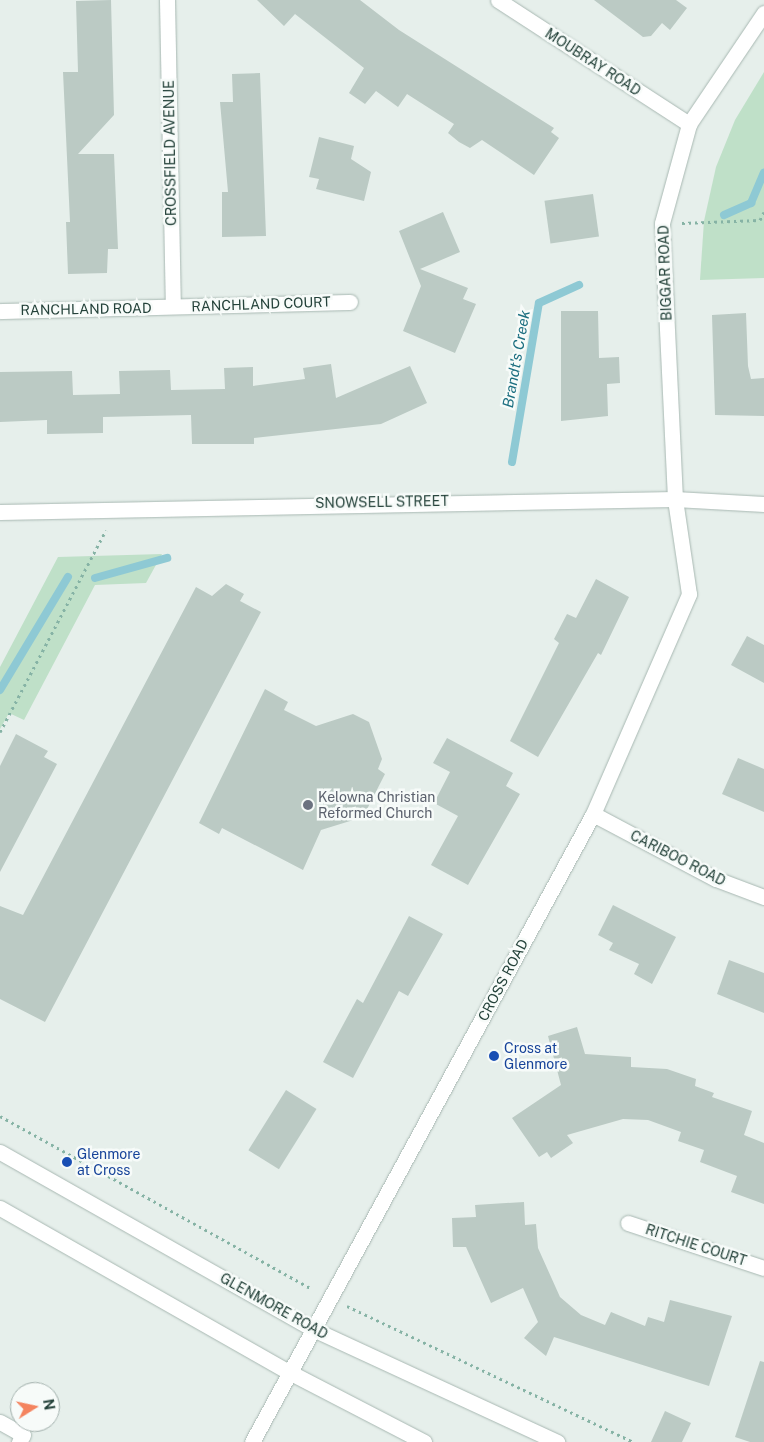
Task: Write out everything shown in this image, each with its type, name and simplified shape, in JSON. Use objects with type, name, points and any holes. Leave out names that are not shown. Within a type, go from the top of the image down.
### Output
[{"type":"street","name":"CROSSFIELD AVENUE","points":[[167,0],[173,306]]},
{"type":"street","name":"MOUBRAY ROAD","points":[[498,0],[689,124]]},
{"type":"street","name":"BIGGAR ROAD","points":[[675,499],[662,224],[689,124],[764,13]]},
{"type":"street","name":"RANCHLAND COURT","points":[[173,306],[350,302]]},
{"type":"street","name":"RANCHLAND ROAD","points":[[0,311],[173,306]]},
{"type":"street","name":"SNOWSELL STREET","points":[[0,512],[116,508],[675,499],[764,504]]},
{"type":"street","name":"CROSS ROAD","points":[[252,1442],[315,1330],[593,814],[689,594],[675,499]]},
{"type":"street","name":"CARIBOO ROAD","points":[[593,814],[716,879],[764,897]]},
{"type":"street","name":"GLENMORE ROAD","points":[[0,1152],[315,1330],[557,1442]]},
{"type":"street","points":[[0,1208],[291,1373],[424,1442]]},
{"type":"street","name":"RITCHIE COURT","points":[[628,1223],[764,1268]]},
{"type":"street","points":[[0,1422],[23,1435],[19,1442]]},
{"type":"path","points":[[662,224],[760,220],[764,212]]},
{"type":"path","points":[[0,732],[116,508]]},
{"type":"green space","points":[[764,72],[764,278],[700,280],[704,221],[716,167],[735,120]]},
{"type":"green space","points":[[162,554],[146,583],[95,585],[24,720],[9,713],[0,729],[0,667],[58,557]]},
{"type":"building","points":[[111,0],[114,115],[78,154],[114,154],[118,249],[108,249],[107,273],[68,274],[66,222],[70,222],[63,72],[78,72],[76,1]]},
{"type":"building","points":[[257,0],[360,0],[399,30],[554,128],[551,132],[559,138],[534,175],[482,140],[470,148],[459,142],[448,133],[454,124],[407,94],[398,107],[376,91],[365,104],[349,93],[364,68],[295,14],[284,26]]},
{"type":"building","points":[[594,0],[676,0],[687,8],[670,30],[662,23],[651,36],[643,37]]},
{"type":"building","points":[[260,73],[266,236],[222,237],[222,192],[228,192],[220,102],[233,102],[232,74]]},
{"type":"building","points":[[319,137],[354,146],[351,159],[371,172],[364,201],[316,189],[319,179],[309,177]]},
{"type":"building","points":[[593,194],[599,237],[550,243],[544,201]]},
{"type":"building","points":[[443,212],[460,252],[420,269],[468,288],[463,299],[476,304],[455,353],[403,331],[421,286],[399,231]]},
{"type":"building","points":[[561,311],[598,311],[599,358],[619,357],[620,383],[607,384],[608,416],[561,421]]},
{"type":"building","points":[[746,313],[748,366],[751,379],[764,378],[764,416],[715,415],[712,315]]},
{"type":"building","points":[[331,364],[336,398],[410,366],[427,403],[381,424],[254,438],[254,444],[192,444],[191,415],[103,417],[103,433],[47,434],[47,420],[0,422],[0,372],[72,371],[73,395],[120,394],[119,371],[170,370],[171,390],[225,389],[224,368],[253,367],[253,386],[305,379],[303,368]]},
{"type":"building","points":[[596,579],[629,597],[601,655],[598,653],[538,757],[510,741],[559,643],[554,639],[567,614],[576,618]]},
{"type":"building","points":[[226,584],[244,594],[240,601],[261,612],[45,1022],[0,999],[0,906],[23,915],[196,587],[212,596]]},
{"type":"building","points":[[747,636],[764,645],[764,683],[731,665]]},
{"type":"building","points":[[265,689],[288,702],[284,710],[316,726],[353,714],[369,722],[382,759],[378,769],[385,774],[363,817],[321,830],[303,870],[222,828],[219,834],[199,823]]},
{"type":"building","points":[[16,734],[48,751],[44,757],[57,764],[0,872],[0,766]]},
{"type":"building","points":[[447,738],[513,773],[506,786],[520,794],[468,885],[431,865],[458,816],[434,803],[450,772],[433,763]]},
{"type":"building","points":[[738,758],[764,769],[764,812],[722,794]]},
{"type":"building","points":[[613,905],[676,937],[652,984],[634,974],[639,964],[609,950],[613,943],[598,935]]},
{"type":"building","points":[[409,916],[443,934],[408,996],[399,991],[353,1078],[323,1062],[357,999],[363,1003]]},
{"type":"building","points":[[729,960],[764,973],[764,1013],[717,994]]},
{"type":"building","points":[[577,1027],[585,1054],[631,1057],[631,1067],[667,1069],[696,1079],[695,1086],[714,1093],[712,1097],[752,1111],[744,1135],[764,1143],[764,1204],[731,1192],[737,1176],[700,1162],[704,1150],[678,1141],[681,1132],[648,1120],[623,1119],[567,1135],[573,1143],[551,1158],[547,1152],[539,1157],[512,1118],[561,1085],[548,1036]]},
{"type":"building","points":[[286,1090],[317,1109],[279,1169],[248,1150]]},
{"type":"building","points":[[524,1202],[525,1225],[536,1224],[538,1248],[560,1297],[581,1315],[605,1325],[611,1312],[645,1326],[648,1317],[664,1322],[670,1300],[732,1316],[709,1386],[554,1337],[546,1356],[524,1338],[538,1322],[523,1288],[491,1303],[466,1247],[453,1247],[452,1218],[476,1217],[475,1205]]},
{"type":"building","points":[[760,1361],[764,1362],[764,1442],[750,1442],[735,1437]]},
{"type":"building","points":[[665,1411],[691,1423],[682,1442],[651,1442]]},
{"type":"waterway","name":"Brandt's Creek","points":[[724,215],[751,203],[764,173]]},
{"type":"waterway","name":"Brandt's Creek","points":[[512,462],[539,303],[579,285]]},
{"type":"waterway","name":"Brandt's Creek","points":[[95,578],[167,558]]},
{"type":"waterway","name":"Brandt's Creek","points":[[0,690],[68,577]]},
{"type":"place","name":"Kelowna Christian Reformed Church","points":[[308,805]]},
{"type":"place","name":"Cross at Glenmore","points":[[494,1056]]},
{"type":"place","name":"Glenmore at Cross","points":[[67,1162]]}]
